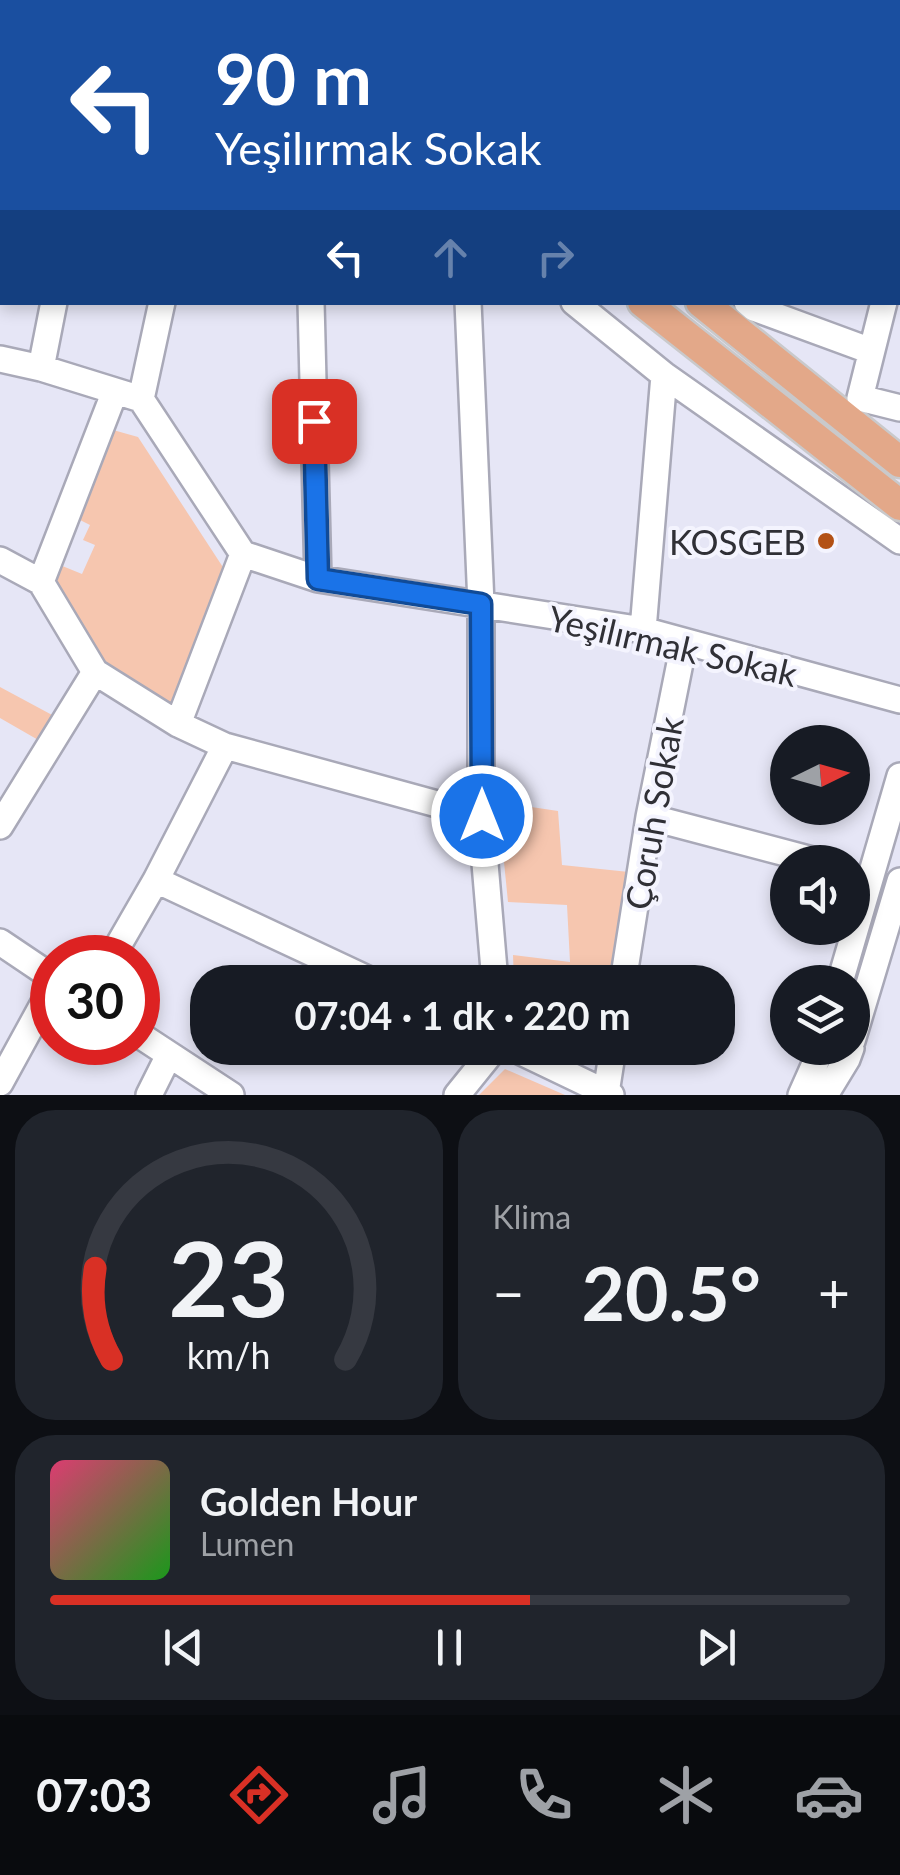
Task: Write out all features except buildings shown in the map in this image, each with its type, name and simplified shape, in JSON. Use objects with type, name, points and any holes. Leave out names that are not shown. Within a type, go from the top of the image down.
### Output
[{"type":"main road","points":[[646,305],[900,505]]},
{"type":"main road","points":[[706,305],[900,462]]},
{"type":"street","points":[[42,368],[53,305]]},
{"type":"street","points":[[142,398],[161,305]]},
{"type":"street","points":[[311,305],[318,579]]},
{"type":"street","points":[[468,305],[481,604],[482,816],[494,965]]},
{"type":"street","points":[[578,305],[664,374],[900,541]]},
{"type":"street","points":[[754,305],[871,352]]},
{"type":"street","points":[[883,305],[860,398],[900,408]]},
{"type":"street","points":[[0,359],[142,398],[243,554],[178,724]]},
{"type":"street","points":[[643,630],[664,374]]},
{"type":"street","points":[[42,582],[115,390]]},
{"type":"street","name":"Yeşilırmak Sokak","points":[[243,554],[318,579],[643,630],[900,700]]},
{"type":"street","points":[[0,560],[42,582],[95,672],[178,724],[225,746],[482,816]]},
{"type":"street","name":"Çoruh Sokak","points":[[627,965],[649,817],[684,644]]},
{"type":"street","points":[[0,826],[95,672]]},
{"type":"street","points":[[125,935],[225,746]]},
{"type":"street","points":[[870,853],[900,776]]},
{"type":"street","points":[[649,817],[770,849]]},
{"type":"street","points":[[870,876],[900,882],[870,983]]},
{"type":"street","points":[[156,880],[338,965]]},
{"type":"street","points":[[0,942],[30,962]]},
{"type":"street","points":[[0,1083],[30,1028]]},
{"type":"street","points":[[160,1049],[231,1095]]},
{"type":"street","points":[[149,1095],[168,1055]]},
{"type":"street","points":[[457,1095],[481,1065]]},
{"type":"street","points":[[547,1065],[608,1094],[612,1065]]},
{"type":"street","points":[[802,1095],[815,1065]]},
{"type":"street","points":[[826,1095],[844,1065]]},
{"type":"shaded area","points":[[106,428],[138,437],[230,578],[175,711],[113,673],[83,642],[48,579],[55,563],[82,574],[95,545],[83,540],[90,525],[74,517]]},
{"type":"shaded area","points":[[0,687],[54,716],[40,741],[0,718]]},
{"type":"shaded area","points":[[498,802],[558,811],[562,865],[629,872],[613,965],[513,965],[513,955],[570,962],[567,905],[508,902]]},
{"type":"shaded area","points":[[505,1069],[565,1095],[479,1095]]},
{"type":"place","name":"KOSGEB","points":[[826,541]]},
{"type":"route","points":[[314,421],[318,579],[481,604],[482,816]]}]
